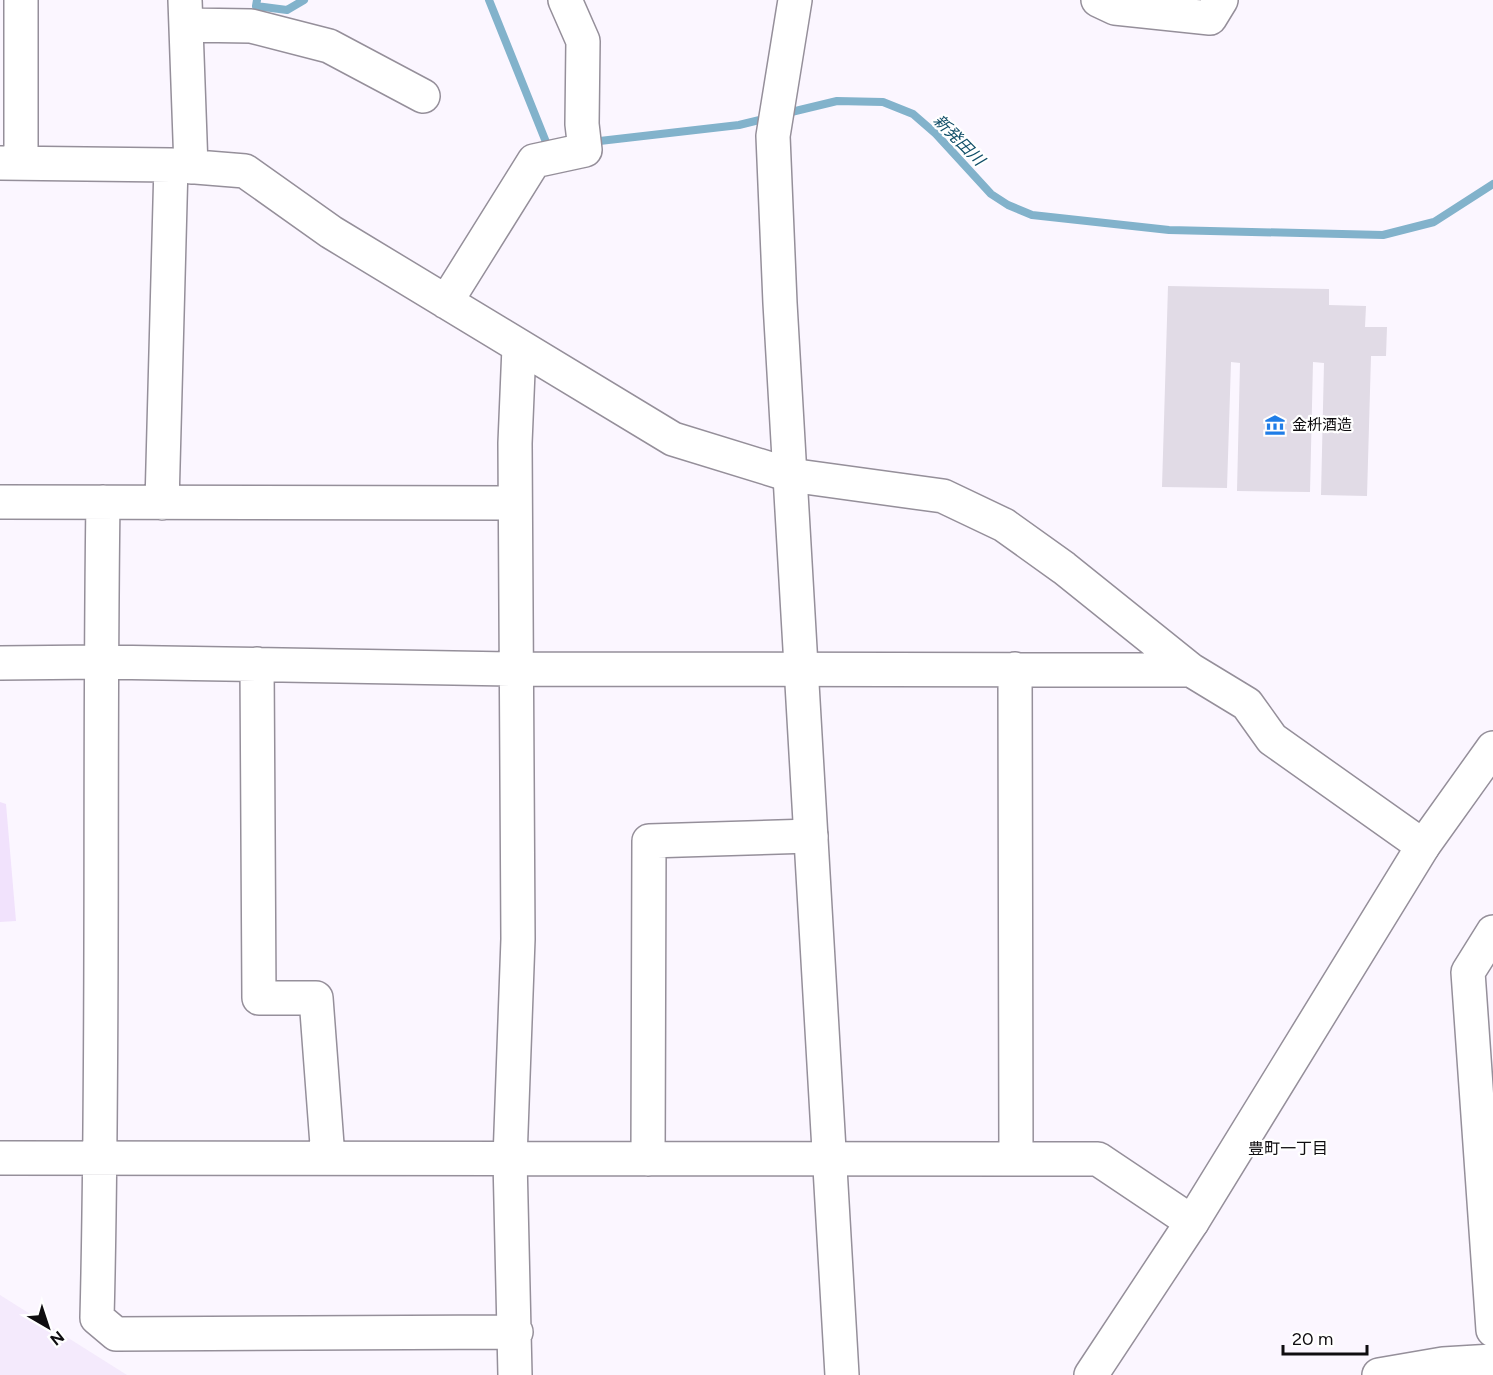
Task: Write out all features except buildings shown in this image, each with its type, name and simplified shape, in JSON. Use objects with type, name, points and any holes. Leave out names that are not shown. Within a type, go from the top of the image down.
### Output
[{"type":"street","points":[[21,0],[10,163],[181,166],[245,171],[331,232],[519,348],[673,439],[790,475],[944,495],[1004,525],[1064,568],[1191,670],[1247,704],[1272,739],[1423,846]]},
{"type":"street","points":[[446,302],[534,161],[584,137],[583,41],[565,0]]},
{"type":"street","points":[[795,0],[773,136],[780,303],[842,1375]]},
{"type":"street","points":[[1098,0],[1114,8],[1210,18],[1221,0]]},
{"type":"street","points":[[162,503],[181,166],[185,13],[251,26],[329,46],[423,96]]},
{"type":"street","points":[[515,1375],[516,1332],[510,1159],[518,939],[515,443],[519,348]]},
{"type":"street","points":[[0,502],[515,503]]},
{"type":"street","points":[[103,502],[101,1158],[97,1318],[116,1334],[516,1332]]},
{"type":"street","points":[[0,663],[101,662],[516,669],[1191,670]]},
{"type":"street","points":[[257,664],[259,998],[316,998],[327,1158]]},
{"type":"street","points":[[1015,669],[1016,1160]]},
{"type":"street","points":[[1091,1375],[1192,1222],[1423,846],[1493,748]]},
{"type":"street","points":[[648,1159],[649,841],[811,836]]},
{"type":"street","points":[[1493,932],[1468,972],[1493,1330]]},
{"type":"street","points":[[0,1158],[1098,1159],[1192,1222]]},
{"type":"street","points":[[1379,1375],[1443,1364],[1493,1361]]},
{"type":"shaded area","points":[[0,802],[6,804],[16,921],[0,922]]},
{"type":"shaded area","points":[[0,1295],[127,1375],[0,1375]]},
{"type":"waterway","name":"新発田川","points":[[257,0],[256,6],[287,10],[304,0]]},
{"type":"waterway","name":"新発田川","points":[[489,0],[548,147],[551,147]]},
{"type":"waterway","name":"新発田川","points":[[783,114],[837,101],[883,102],[913,114],[936,134],[991,194],[1008,205],[1032,215],[1169,230],[1383,235],[1434,222],[1493,184]]},
{"type":"waterway","name":"新発田川","points":[[591,142],[739,125],[768,118]]},
{"type":"place","name":"金枡酒造","points":[[1275,425]]},
{"type":"district","name":"豊町一丁目","points":[[1288,1148]]}]
